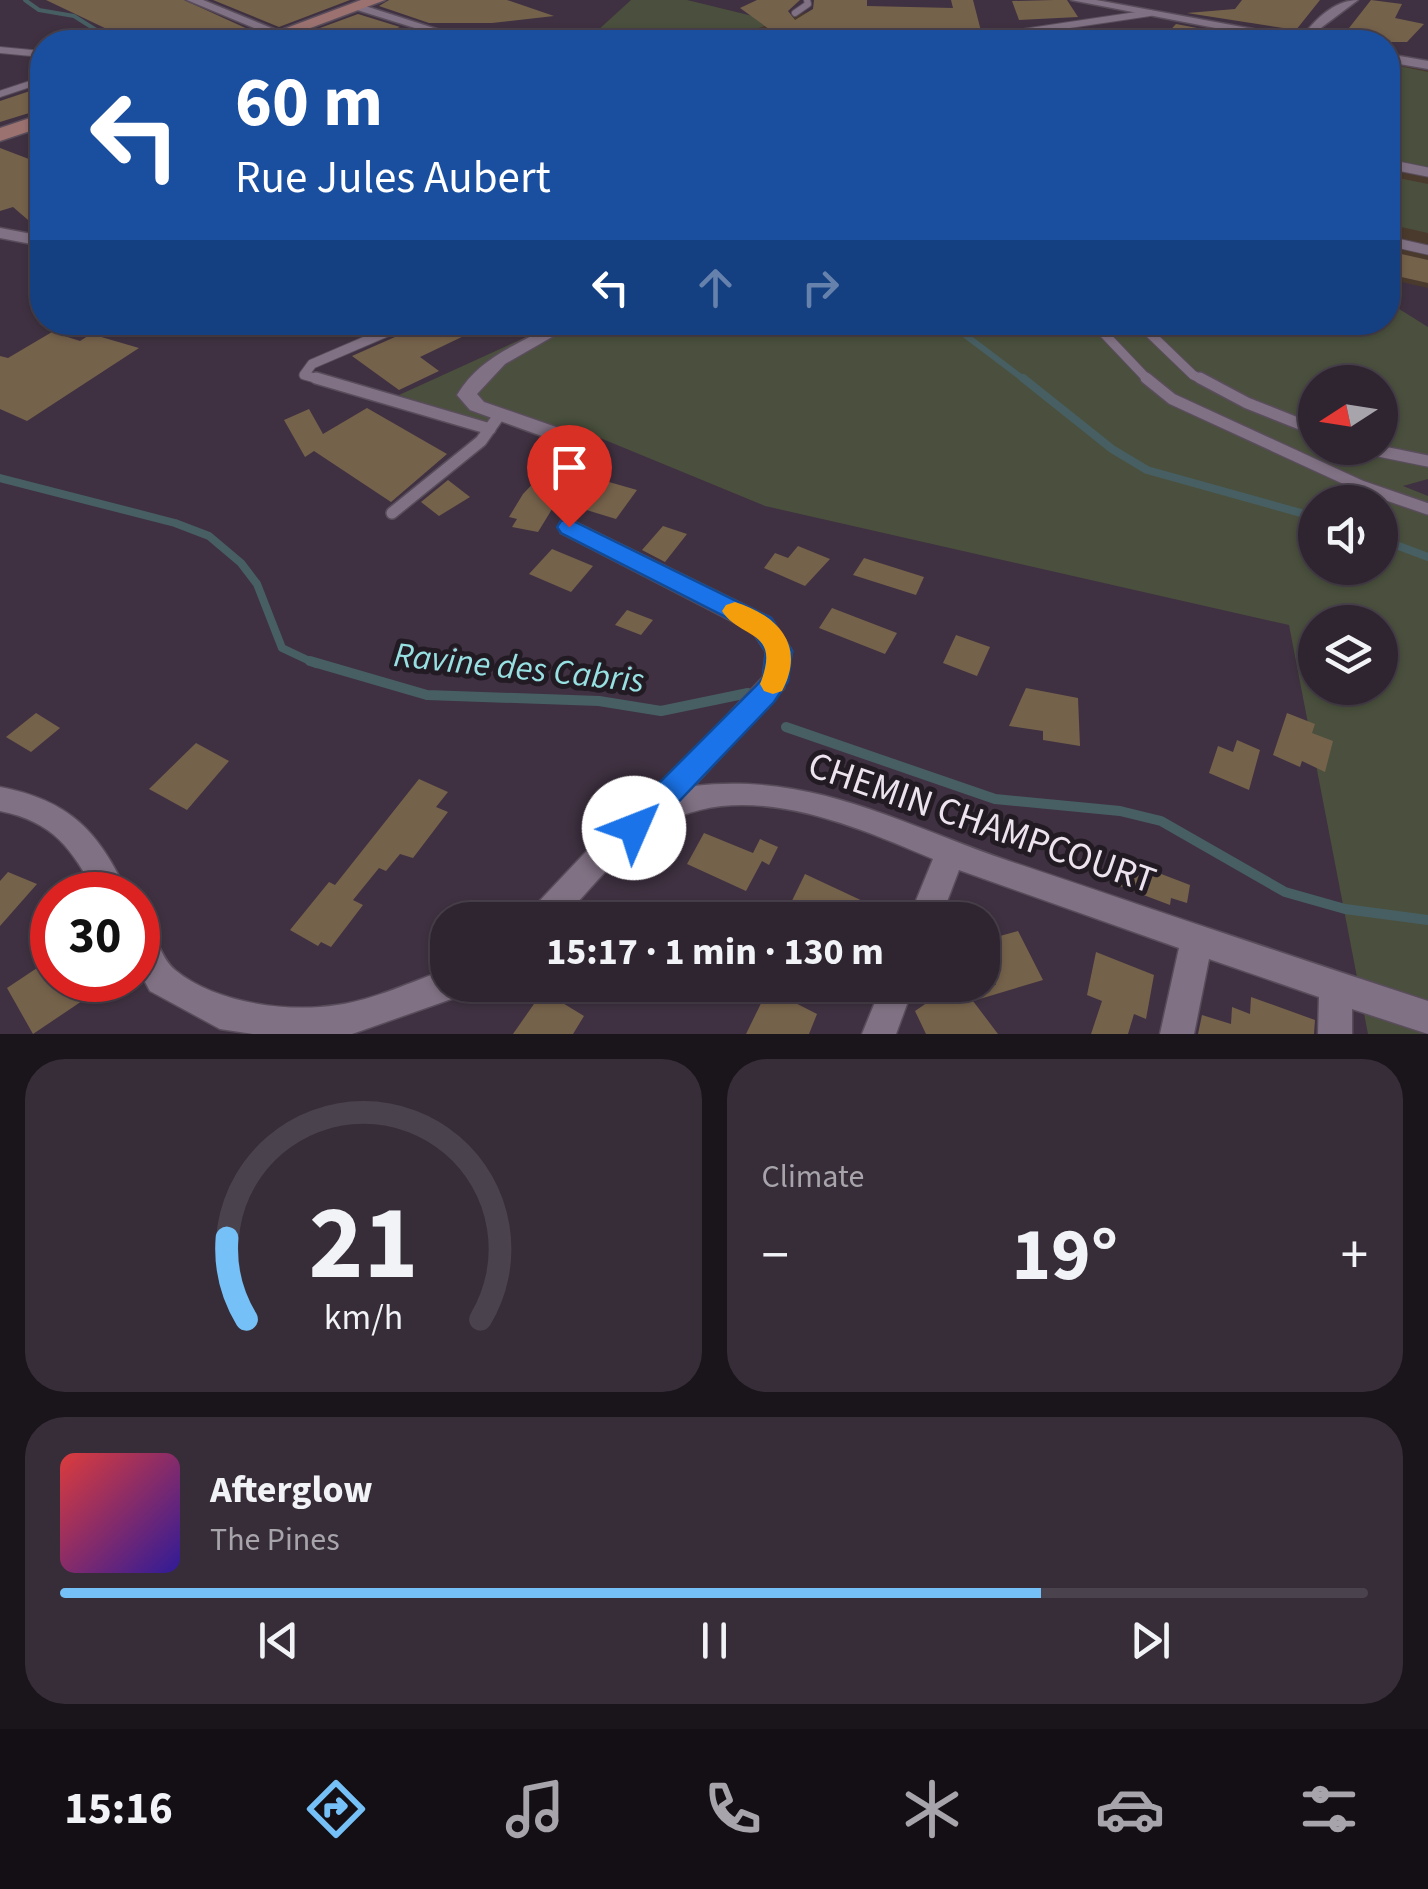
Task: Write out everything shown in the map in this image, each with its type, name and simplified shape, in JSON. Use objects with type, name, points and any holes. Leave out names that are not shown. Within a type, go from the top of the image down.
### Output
[{"type":"main road","points":[[292,30],[377,0]]},
{"type":"main road","points":[[0,135],[30,124]]},
{"type":"street","points":[[192,0],[270,30]]},
{"type":"street","points":[[1077,0],[1209,30]]},
{"type":"street","points":[[1313,30],[1352,0]]},
{"type":"street","points":[[358,7],[432,30]]},
{"type":"street","points":[[1400,60],[1428,66]]},
{"type":"street","points":[[0,233],[30,239]]},
{"type":"street","points":[[541,335],[518,346],[472,385],[469,401],[495,422],[572,440]]},
{"type":"street","points":[[569,527],[762,625],[779,651],[775,681],[652,812]]},
{"type":"street","name":"CHEMIN CHAMPCOURT","points":[[559,902],[652,812],[691,799],[742,792],[782,796],[852,814],[950,855],[1428,1018]]},
{"type":"street","points":[[0,799],[31,803],[78,834],[100,872]]},
{"type":"street","points":[[931,902],[950,855]]},
{"type":"street","points":[[1178,1034],[1197,938]]},
{"type":"street","points":[[160,978],[220,1012],[282,1022],[338,1022],[430,991]]},
{"type":"street","points":[[1335,1034],[1336,988]]},
{"type":"street","points":[[879,1034],[891,1002]]},
{"type":"lane","points":[[795,13],[808,4],[807,0]]},
{"type":"lane","points":[[1039,30],[1150,14]]},
{"type":"lane","points":[[0,50],[30,53]]},
{"type":"lane","points":[[0,94],[30,84]]},
{"type":"lane","points":[[1400,166],[1428,172]]},
{"type":"lane","points":[[1400,244],[1428,250]]},
{"type":"lane","points":[[380,335],[312,364],[304,375],[495,422],[481,441],[392,512]]},
{"type":"lane","points":[[1106,335],[1142,376],[1172,399],[1362,486],[1428,509]]},
{"type":"lane","points":[[1151,335],[1193,375],[1298,423]]},
{"type":"lane","points":[[1398,455],[1428,461]]},
{"type":"shaded area","points":[[838,2],[982,30],[751,30]]},
{"type":"shaded area","points":[[1400,65],[1428,71],[1428,288],[1400,282]]},
{"type":"green space","points":[[631,0],[687,0],[777,22],[752,30],[598,30]]},
{"type":"green space","points":[[1400,66],[1428,72],[1428,167],[1400,161]]},
{"type":"green space","points":[[1400,178],[1428,184],[1428,233],[1400,227]]},
{"type":"green space","points":[[1400,310],[1428,327],[1428,479],[1403,486],[1428,496],[1428,1034],[1368,1034],[1304,705],[1398,705],[1398,605],[1298,605],[1298,672],[1289,625],[765,506],[588,433],[478,420],[399,395],[531,335],[1400,335]]},
{"type":"building","points":[[46,0],[184,0],[250,30],[109,30]]},
{"type":"building","points":[[213,0],[350,0],[279,27]]},
{"type":"building","points":[[389,0],[507,0],[554,16],[492,23],[429,23],[379,6]]},
{"type":"building","points":[[757,0],[800,0],[788,11],[795,20],[813,9],[814,0],[867,0],[867,6],[953,8],[951,0],[973,0],[981,30],[770,30],[740,8]]},
{"type":"building","points":[[1067,0],[1078,17],[1019,20],[1012,1]]},
{"type":"building","points":[[1242,0],[1320,0],[1296,30],[1187,13],[1235,9]]},
{"type":"building","points":[[1371,0],[1402,4],[1395,18],[1424,24],[1407,42],[1400,42],[1400,30],[1347,30]]},
{"type":"building","points":[[358,14],[400,27],[392,30],[315,30]]},
{"type":"building","points":[[1176,24],[1208,30],[1170,30]]},
{"type":"building","points":[[30,91],[30,113],[0,122],[0,101]]},
{"type":"building","points":[[0,148],[30,159],[30,222],[13,207],[0,211]]},
{"type":"building","points":[[1400,254],[1428,260],[1428,283],[1400,277]]},
{"type":"building","points":[[47,335],[80,341],[94,335],[139,348],[27,421],[0,409],[0,356],[8,358]]},
{"type":"building","points":[[399,335],[466,335],[420,357],[439,371],[399,390],[352,356]]},
{"type":"building","points":[[367,408],[447,454],[391,502],[314,451],[305,457],[284,420],[309,409],[323,434]]},
{"type":"building","points":[[553,470],[598,484],[602,480],[637,490],[616,519],[557,501],[538,532],[512,527],[517,519],[509,517],[523,494],[543,473],[548,475]]},
{"type":"building","points":[[448,480],[470,497],[439,516],[421,502]]},
{"type":"building","points":[[663,526],[687,534],[665,562],[642,550]]},
{"type":"building","points":[[798,546],[830,559],[805,586],[764,568],[775,553],[788,558]]},
{"type":"building","points":[[552,549],[593,566],[571,592],[529,574]]},
{"type":"building","points":[[864,558],[924,577],[916,595],[853,575]]},
{"type":"building","points":[[832,608],[897,633],[885,654],[819,628]]},
{"type":"building","points":[[627,610],[653,620],[641,635],[615,625]]},
{"type":"building","points":[[956,635],[990,647],[977,676],[943,663]]},
{"type":"building","points":[[1026,688],[1078,698],[1080,746],[1043,740],[1043,731],[1009,726]]},
{"type":"building","points":[[36,713],[60,728],[31,752],[6,737]]},
{"type":"building","points":[[1287,713],[1315,724],[1312,733],[1333,741],[1325,772],[1302,761],[1300,767],[1273,755]]},
{"type":"building","points":[[1237,740],[1260,750],[1249,790],[1209,773],[1218,746],[1233,752]]},
{"type":"building","points":[[196,743],[229,761],[187,810],[149,789]]},
{"type":"building","points":[[419,779],[448,792],[436,807],[448,812],[413,858],[400,854],[386,871],[379,868],[353,900],[363,905],[331,947],[321,942],[318,946],[290,930],[329,882],[335,885]]},
{"type":"building","points":[[704,833],[753,853],[760,839],[778,847],[769,865],[762,861],[746,891],[687,864]]},
{"type":"building","points":[[1122,859],[1190,885],[1187,903],[1171,898],[1170,905],[1117,885]]},
{"type":"building","points":[[8,872],[30,881],[30,892],[0,926],[0,881]]},
{"type":"building","points":[[805,874],[865,902],[791,902]]},
{"type":"building","points":[[1018,931],[1043,980],[1000,993],[1000,936]]},
{"type":"building","points":[[1096,952],[1154,975],[1146,1019],[1134,1014],[1128,1034],[1091,1034],[1102,1001],[1087,995]]},
{"type":"building","points":[[30,973],[30,1002],[81,1002],[33,1034],[7,988]]},
{"type":"building","points":[[1251,997],[1315,1020],[1314,1034],[1198,1034],[1202,1015],[1231,1024],[1232,1007],[1250,1014]]},
{"type":"building","points":[[535,1002],[561,1002],[584,1016],[573,1034],[513,1034]]},
{"type":"building","points":[[762,1002],[793,1002],[817,1014],[809,1034],[746,1034]]},
{"type":"building","points":[[928,1002],[974,1002],[998,1034],[926,1034],[915,1011]]},
{"type":"waterway","points":[[25,0],[39,10],[74,16],[96,30]]},
{"type":"waterway","points":[[965,335],[1026,381]]},
{"type":"waterway","points":[[1023,378],[1112,449],[1147,470],[1298,512]]},
{"type":"waterway","name":"Ravine des Cabris","points":[[0,478],[175,523],[209,536],[241,563],[257,584],[282,648],[316,664]]},
{"type":"waterway","points":[[1398,546],[1428,557]]},
{"type":"waterway","name":"Ravine des Cabris","points":[[310,661],[427,695],[599,701],[661,711],[748,693]]},
{"type":"waterway","name":"Ravine des Cabris","points":[[786,727],[995,799],[1120,811],[1161,821],[1285,892],[1345,909],[1428,920]]},
{"type":"slow traffic","points":[[735,611],[762,625],[773,637],[780,666],[773,684]]},
{"type":"route","points":[[569,527],[762,625],[779,651],[775,681],[634,828]]}]
